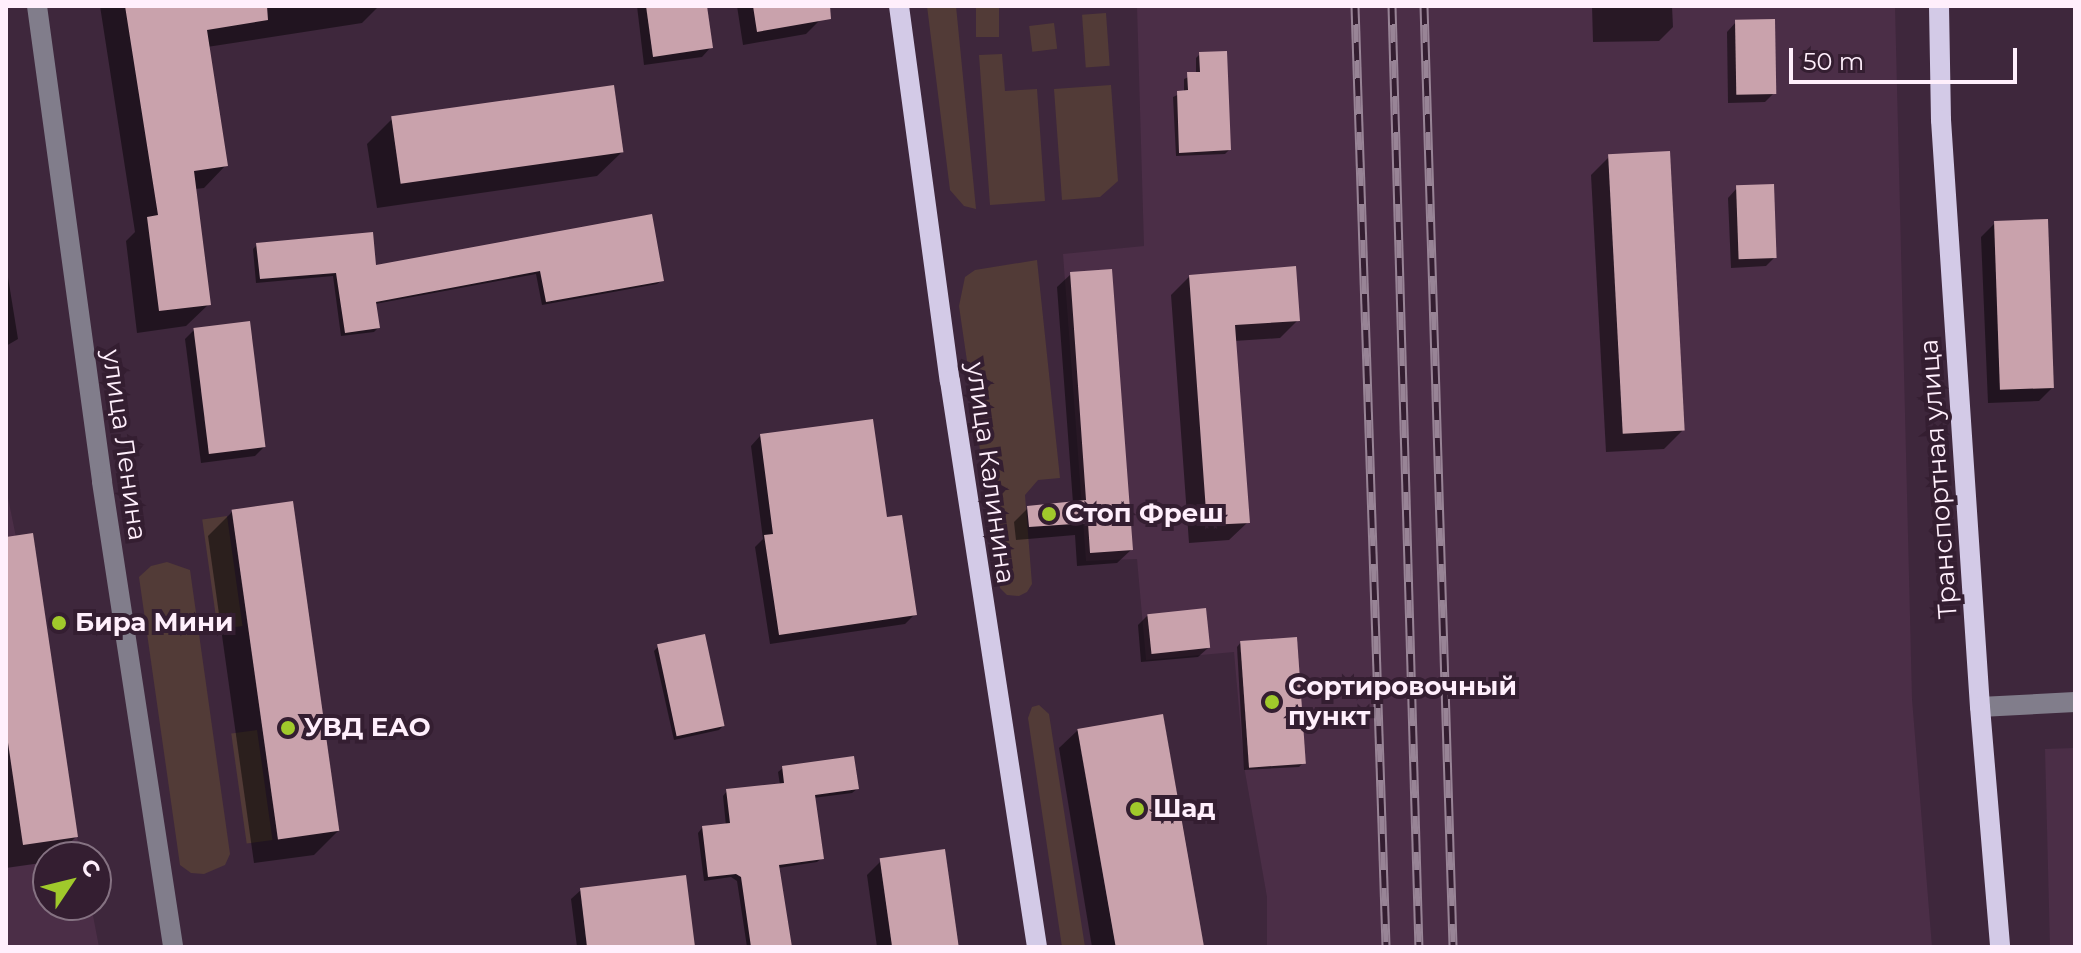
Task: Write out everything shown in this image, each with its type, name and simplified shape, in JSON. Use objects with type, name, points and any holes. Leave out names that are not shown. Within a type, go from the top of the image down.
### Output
[{"type":"main road","name":"улица Калинина","points":[[899,6],[941,323],[1037,947]]},
{"type":"main road","name":"Транспортная улица","points":[[1939,6],[1941,120],[1980,707],[2000,947]]},
{"type":"street","name":"улица Ленина","points":[[37,6],[102,482],[173,947]]},
{"type":"street","points":[[1980,707],[2075,702]]},
{"type":"shaded area","points":[[927,6],[956,6],[976,209],[964,206],[950,190]]},
{"type":"shaded area","points":[[976,6],[999,6],[999,37],[976,37]]},
{"type":"shaded area","points":[[1137,6],[1895,6],[1912,699],[1932,947],[1267,947],[1267,897],[1244,766],[1234,652],[1146,660],[1137,559],[1086,561],[1063,254],[1144,246]]},
{"type":"shaded area","points":[[1106,13],[1110,66],[1086,68],[1082,15]]},
{"type":"shaded area","points":[[1054,23],[1057,49],[1032,52],[1029,26]]},
{"type":"shaded area","points":[[1002,54],[1005,91],[1037,89],[1045,201],[990,205],[979,55]]},
{"type":"shaded area","points":[[1111,85],[1118,181],[1100,197],[1062,200],[1054,89]]},
{"type":"shaded area","points":[[1037,260],[1060,478],[1038,480],[1025,495],[1032,584],[1027,592],[1019,596],[1007,595],[1000,588],[959,306],[965,277],[975,270]]},
{"type":"shaded area","points":[[6,488],[78,841],[32,841],[32,921],[94,921],[99,947],[6,947]]},
{"type":"shaded area","points":[[227,516],[242,626],[218,629],[202,519]]},
{"type":"shaded area","points":[[167,562],[190,570],[230,854],[225,865],[204,874],[191,873],[180,865],[139,577],[151,566]]},
{"type":"shaded area","points":[[1039,705],[1049,714],[1085,947],[1062,947],[1028,718],[1032,707]]},
{"type":"shaded area","points":[[257,730],[272,840],[247,844],[231,734]]},
{"type":"shaded area","points":[[2075,748],[2075,947],[2050,947],[2045,749]]},
{"type":"building","points":[[125,6],[267,6],[268,20],[207,30],[228,166],[194,171],[211,305],[159,311],[147,217],[158,215]]},
{"type":"building","points":[[646,6],[707,6],[713,48],[653,57]]},
{"type":"building","points":[[753,6],[830,6],[831,19],[757,32]]},
{"type":"building","points":[[1775,19],[1776,94],[1736,95],[1735,20]]},
{"type":"building","points":[[1227,51],[1231,150],[1179,153],[1177,91],[1188,90],[1187,72],[1200,72],[1199,52]]},
{"type":"building","points":[[614,85],[623,152],[401,184],[391,116]]},
{"type":"building","points":[[1670,151],[1685,431],[1623,434],[1608,154]]},
{"type":"building","points":[[1774,184],[1777,258],[1739,259],[1736,185]]},
{"type":"building","points":[[652,214],[664,281],[546,302],[540,271],[376,302],[380,328],[345,333],[336,273],[260,279],[256,243],[373,232],[376,265]]},
{"type":"building","points":[[2048,219],[2054,388],[2000,390],[1994,221]]},
{"type":"building","points":[[1296,266],[1300,321],[1235,325],[1250,523],[1207,525],[1189,275]]},
{"type":"building","points":[[1112,269],[1133,550],[1090,553],[1088,523],[1029,527],[1027,506],[1086,500],[1070,272]]},
{"type":"building","points":[[250,321],[265,447],[209,454],[193,328]]},
{"type":"building","points":[[873,419],[887,517],[902,515],[917,615],[779,635],[764,535],[773,534],[760,434]]},
{"type":"building","points":[[293,501],[339,831],[278,839],[232,510]]},
{"type":"building","points":[[33,533],[78,837],[32,841],[32,844],[23,845],[6,729],[6,537]]},
{"type":"building","points":[[1206,608],[1210,648],[1152,654],[1147,614]]},
{"type":"building","points":[[705,634],[725,726],[677,736],[657,644]]},
{"type":"building","name":"Сортировочный пункт","points":[[1297,637],[1306,764],[1249,768],[1240,641]]},
{"type":"building","points":[[1163,714],[1204,946],[1116,947],[1077,729]]},
{"type":"building","points":[[854,756],[859,789],[815,795],[824,859],[779,865],[792,947],[751,947],[741,877],[736,874],[708,877],[702,826],[730,823],[726,789],[784,783],[782,766]]},
{"type":"building","points":[[945,849],[959,947],[892,947],[880,858]]},
{"type":"building","points":[[686,875],[695,947],[587,947],[580,888]]},
{"type":"railway","points":[[1355,6],[1386,947]]},
{"type":"railway","points":[[1392,6],[1419,947]]},
{"type":"railway","points":[[1424,6],[1453,947]]},
{"type":"place","name":"Стоп Фреш","points":[[1049,514]]},
{"type":"place","name":"Бира Мини","points":[[59,623]]},
{"type":"place","name":"Сортировочный пункт","points":[[1272,702]]},
{"type":"place","name":"УВД ЕАО","points":[[288,728]]},
{"type":"place","name":"Шад","points":[[1137,809]]}]
